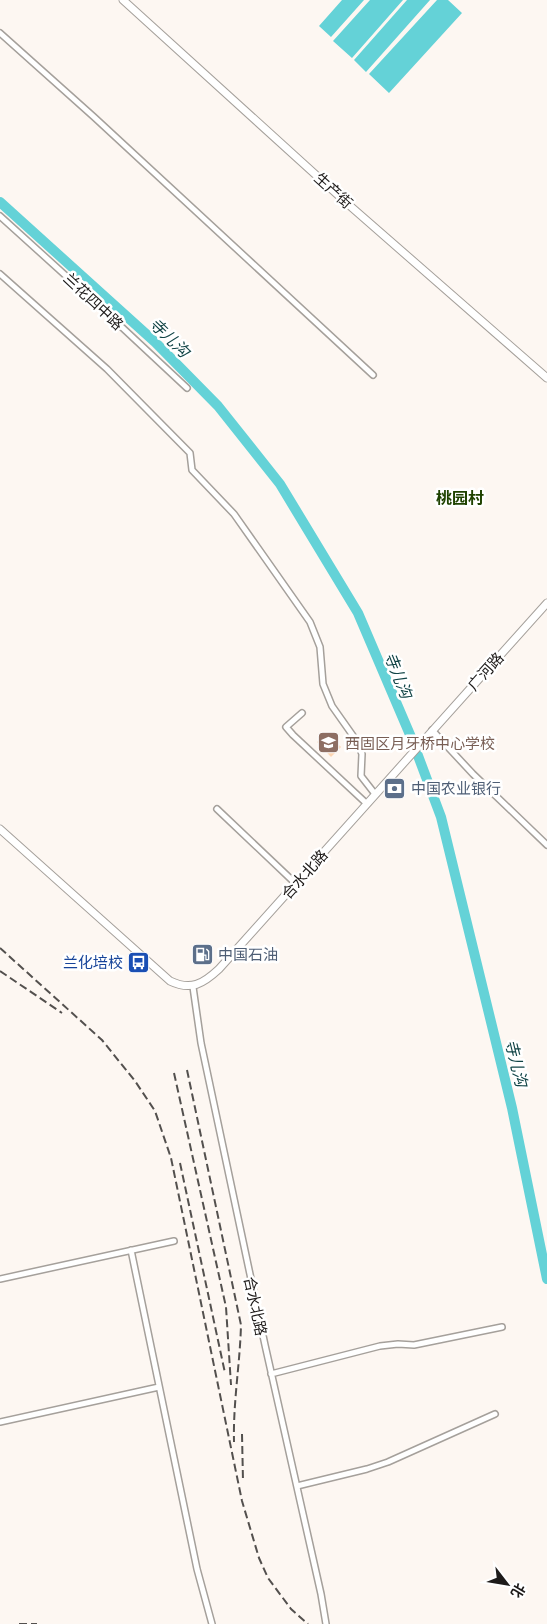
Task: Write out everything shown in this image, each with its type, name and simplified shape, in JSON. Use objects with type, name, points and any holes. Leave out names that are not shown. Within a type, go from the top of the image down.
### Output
[{"type":"street","name":"生产街","points":[[123,0],[349,204],[547,378]]},
{"type":"street","points":[[0,33],[94,117],[373,375]]},
{"type":"street","name":"兰花四中路","points":[[1,218],[187,388]]},
{"type":"street","points":[[0,274],[107,370],[190,453],[192,470],[234,514],[310,622],[320,647],[323,684],[332,706],[356,740],[362,754],[361,776],[375,794]]},
{"type":"street","name":"广河路","points":[[410,755],[547,603]]},
{"type":"street","points":[[302,713],[286,727],[366,803]]},
{"type":"street","points":[[432,730],[473,774],[547,845]]},
{"type":"street","name":"合水北路","points":[[326,1624],[201,1043],[193,986],[211,977],[219,969],[410,755]]},
{"type":"street","points":[[217,809],[296,883]]},
{"type":"street","points":[[0,829],[170,981],[193,986]]},
{"type":"street","points":[[0,1279],[174,1241]]},
{"type":"street","points":[[131,1250],[197,1568],[212,1624]]},
{"type":"street","points":[[271,1374],[380,1346],[414,1345],[502,1327]]},
{"type":"street","points":[[0,1422],[159,1387]]},
{"type":"street","points":[[297,1486],[388,1462],[495,1414]]},
{"type":"shaded area","points":[[327,733],[341,747],[331,757],[317,742]]},
{"type":"water","points":[[342,0],[364,0],[331,37],[319,26]]},
{"type":"water","points":[[370,0],[403,0],[352,58],[333,41]]},
{"type":"water","points":[[407,0],[430,0],[366,72],[354,60]]},
{"type":"water","points":[[437,0],[448,0],[462,13],[389,93],[369,74]]},
{"type":"waterway","name":"寺儿沟","points":[[0,202],[155,342],[218,406],[280,484],[358,613],[411,737],[441,817],[512,1108],[547,1279]]},
{"type":"railway","points":[[0,948],[102,1040],[135,1081],[155,1111],[171,1158],[242,1501],[259,1558],[268,1578],[291,1609],[308,1624]]},
{"type":"railway","points":[[0,971],[62,1013]]},
{"type":"railway","points":[[187,1070],[241,1325],[234,1442]]},
{"type":"railway","points":[[174,1073],[226,1307],[231,1385]]},
{"type":"railway","points":[[180,1163],[225,1373]]},
{"type":"railway","points":[[242,1434],[243,1481]]},
{"type":"railway","points":[[19,1624],[37,1624]]},
{"type":"place","name":"西固区月牙桥中心学校","points":[[329,743]]},
{"type":"place","name":"中国农业银行","points":[[395,788]]},
{"type":"place","name":"中国石油","points":[[202,954]]},
{"type":"place","name":"兰化培校","points":[[139,962]]},
{"type":"district","name":"桃园村","points":[[460,497]]}]
